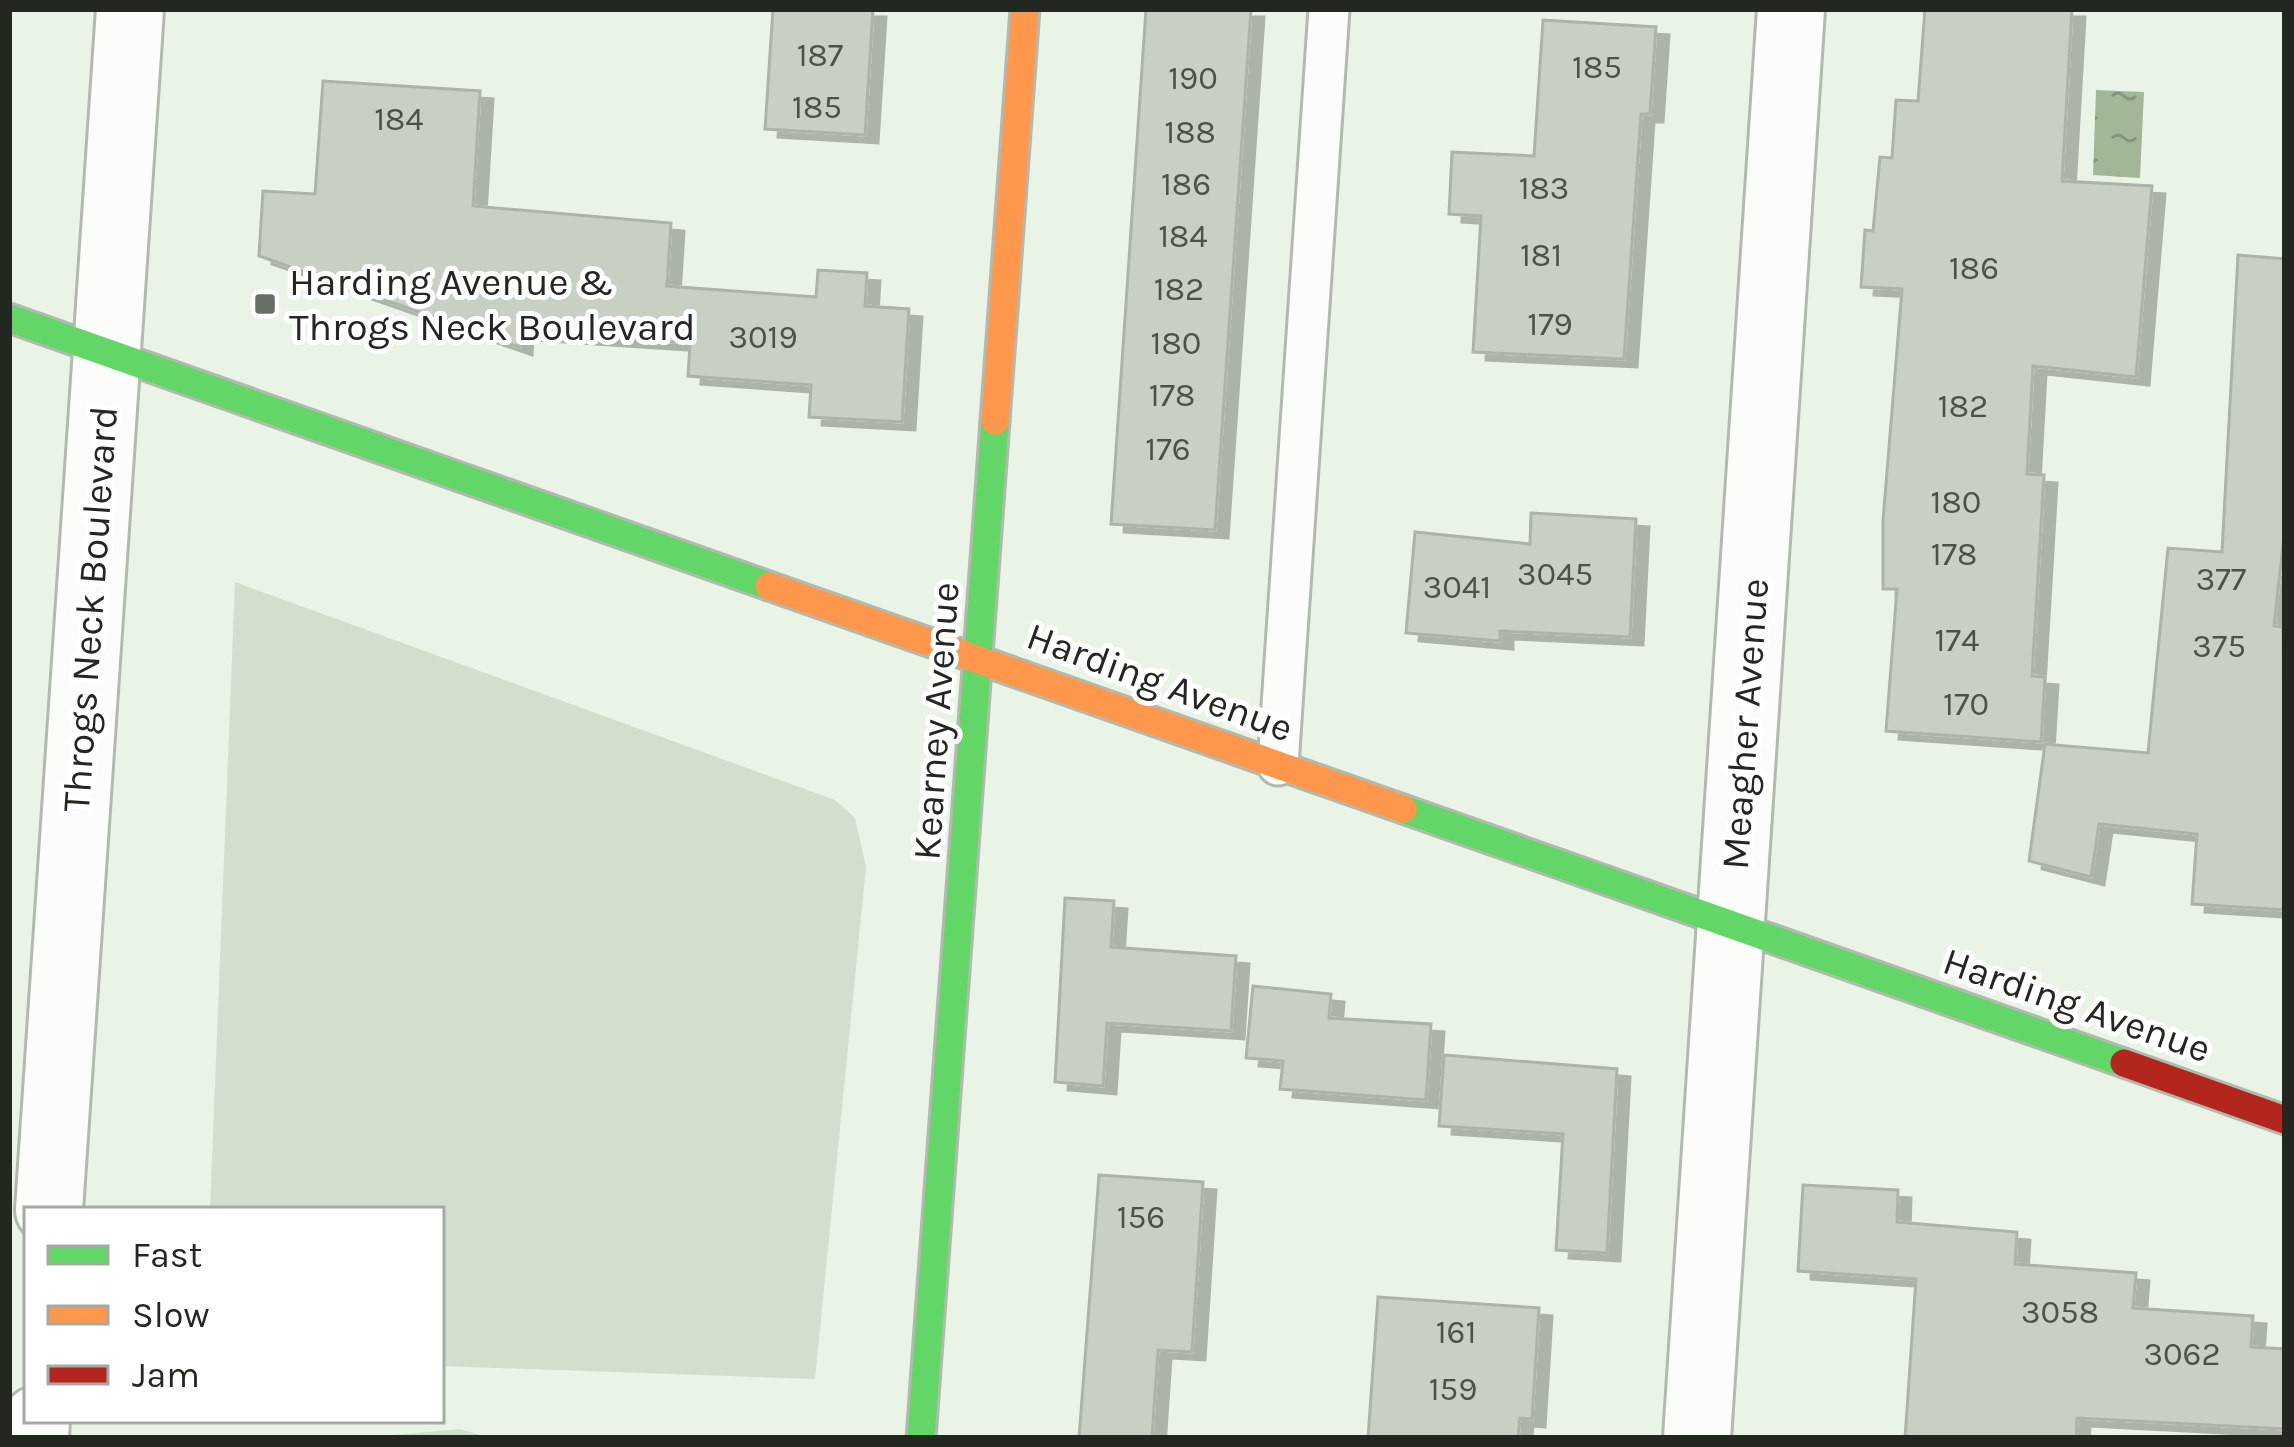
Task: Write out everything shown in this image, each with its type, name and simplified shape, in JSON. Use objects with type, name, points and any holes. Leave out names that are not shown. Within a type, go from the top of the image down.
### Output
[{"type":"street","name":"Throgs Neck Boulevard","points":[[49,1207],[130,9]]},
{"type":"street","name":"Kearney Avenue","points":[[921,1438],[1025,9]]},
{"type":"street","name":"Meagher Avenue","points":[[1697,1438],[1791,9]]},
{"type":"street","name":"Harding Avenue","points":[[9,318],[2285,1120]]},
{"type":"lane","points":[[1278,765],[1329,9]]},
{"type":"shaded area","points":[[235,582],[835,800],[855,818],[866,867],[815,1379],[444,1366],[444,1207],[210,1207]]},
{"type":"shaded area","points":[[460,1429],[491,1438],[382,1438],[384,1436]]},
{"type":"water","points":[[2096,90],[2144,92],[2140,178],[2093,175]]},
{"type":"building","points":[[773,9],[873,9],[865,135],[765,129]]},
{"type":"building","points":[[1146,9],[1251,9],[1215,530],[1111,524]]},
{"type":"building","points":[[1925,9],[2072,9],[2062,181],[2152,186],[2136,377],[2033,366],[2027,474],[2044,475],[2032,676],[2045,677],[2041,742],[1886,731],[1897,589],[1883,589],[1883,520],[1902,289],[1861,287],[1865,230],[1873,231],[1880,157],[1892,158],[1896,100],[1918,101]]},
{"type":"building","points":[[1543,20],[1656,27],[1650,114],[1641,114],[1624,359],[1473,352],[1481,216],[1449,214],[1452,152],[1534,156]]},
{"type":"building","points":[[323,81],[480,91],[473,206],[671,223],[667,286],[816,297],[818,270],[867,273],[865,306],[909,309],[902,422],[809,417],[811,385],[688,376],[690,343],[520,332],[519,347],[259,256],[263,191],[315,194]]},
{"type":"building","points":[[2238,255],[2285,259],[2285,527],[2274,626],[2283,627],[2285,910],[2192,904],[2197,834],[2099,824],[2091,877],[2029,861],[2045,744],[2148,753],[2168,548],[2222,552]]},
{"type":"building","points":[[1531,513],[1636,519],[1630,637],[1500,631],[1500,641],[1406,633],[1415,532],[1530,544]]},
{"type":"building","points":[[1065,898],[1114,901],[1111,947],[1236,956],[1231,1031],[1107,1023],[1103,1086],[1055,1082]]},
{"type":"building","points":[[1253,986],[1331,994],[1329,1018],[1431,1024],[1426,1100],[1280,1089],[1283,1061],[1246,1058]]},
{"type":"building","points":[[1444,1055],[1617,1069],[1607,1253],[1556,1250],[1563,1134],[1439,1126]]},
{"type":"building","points":[[1099,1175],[1203,1182],[1192,1352],[1158,1350],[1152,1438],[1079,1438]]},
{"type":"building","points":[[1803,1185],[1898,1190],[1897,1222],[2017,1232],[2015,1264],[2136,1273],[2133,1308],[2253,1316],[2251,1347],[2285,1349],[2285,1429],[2077,1418],[2076,1438],[1905,1438],[1916,1279],[1798,1271]]},
{"type":"building","points":[[1378,1297],[1539,1308],[1532,1419],[1520,1418],[1518,1438],[1368,1438]]},
{"type":"traffic: fast","points":[[9,318],[769,586]]},
{"type":"traffic: fast","points":[[921,1438],[995,421]]},
{"type":"traffic: fast","points":[[1403,809],[2124,1063]]},
{"type":"traffic: slow","points":[[995,421],[1025,9]]},
{"type":"traffic: slow","points":[[769,586],[1403,809]]},
{"type":"traffic: jam","points":[[2124,1063],[2285,1120]]},
{"type":"place","name":"Harding Avenue & Throgs Neck Boulevard","points":[[265,304]]}]
